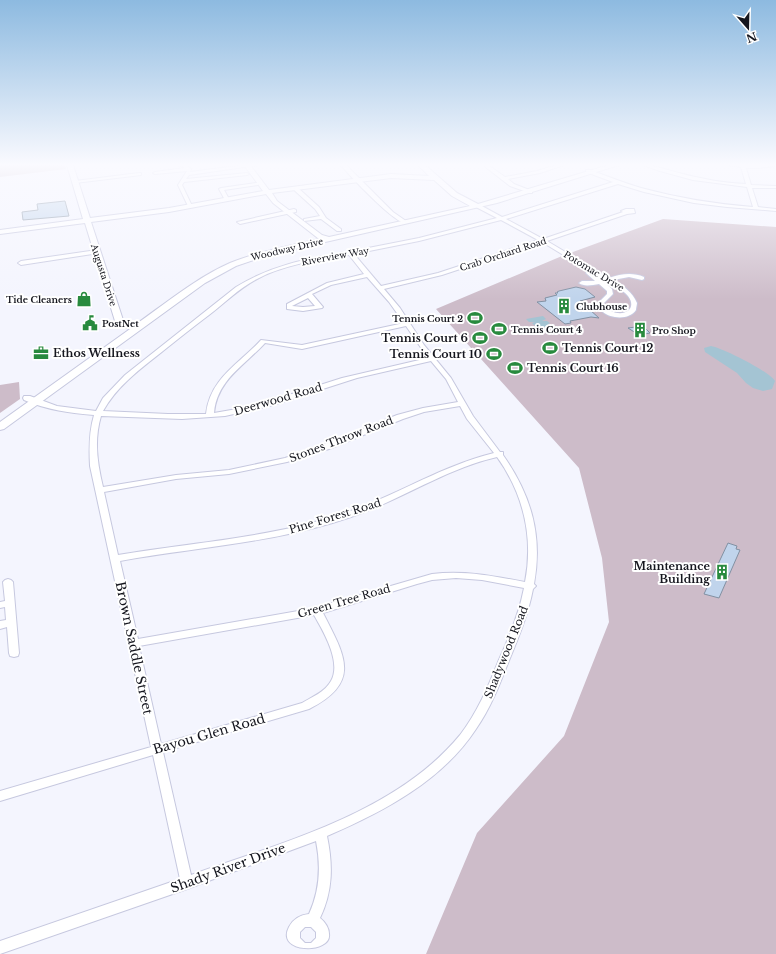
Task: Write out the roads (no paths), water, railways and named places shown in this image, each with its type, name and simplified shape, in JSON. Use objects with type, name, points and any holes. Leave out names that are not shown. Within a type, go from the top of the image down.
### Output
[{"type":"main road","name":"Augusta Drive","points":[[84,210],[119,321],[133,327]]},
{"type":"main road","points":[[0,232],[164,210]]},
{"type":"main road","points":[[288,210],[324,238]]},
{"type":"main road","name":"Woodway Drive","points":[[0,427],[31,400],[178,295],[214,267],[246,254],[457,210]]},
{"type":"main road","points":[[290,212],[306,220],[324,238]]},
{"type":"main road","name":"Woodway Drive","points":[[0,418],[31,400]]},
{"type":"street","points":[[318,210],[322,216],[339,230]]},
{"type":"street","points":[[390,210],[402,221]]},
{"type":"street","name":"Potomac Drive","points":[[481,210],[611,280],[628,291],[635,301],[634,308],[630,313],[621,316],[600,311],[597,308],[610,294],[610,290],[586,271],[540,242]]},
{"type":"street","name":"Riverview Way","points":[[98,413],[115,387],[127,376],[246,282],[266,272],[284,266],[349,252],[382,247],[499,219],[529,210]]},
{"type":"street","points":[[240,222],[290,212]]},
{"type":"street","name":"Crab Orchard Road","points":[[379,288],[440,274],[626,213]]},
{"type":"street","points":[[306,220],[322,216]]},
{"type":"street","points":[[21,263],[46,263],[97,252]]},
{"type":"street","name":"Shadywood Road","points":[[349,252],[407,324],[432,359],[448,377],[469,415],[500,454],[525,501],[530,523],[532,545],[531,586],[522,617],[478,718],[456,747],[442,760]]},
{"type":"street","points":[[308,295],[317,288],[367,275]]},
{"type":"street","points":[[582,282],[590,284],[611,280]]},
{"type":"street","points":[[210,415],[211,398],[219,384],[256,351],[263,341],[302,347],[407,324]]},
{"type":"street","name":"Deerwood Road","points":[[31,400],[65,409],[98,413],[150,416],[210,415],[256,407],[356,376],[432,359]]},
{"type":"street","name":"Stones Throw Road","points":[[100,490],[176,477],[229,472],[287,460],[326,447],[400,417],[423,410],[463,403]]},
{"type":"street","name":"Brown Saddle Street","points":[[98,413],[91,439],[94,466],[187,883]]},
{"type":"street","name":"Pine Forest Road","points":[[115,559],[158,551],[250,539],[306,528],[381,502],[460,464],[500,454]]},
{"type":"street","name":"Green Tree Road","points":[[133,644],[176,635],[253,624],[317,611],[432,577],[456,575],[486,578],[531,586]]},
{"type":"street","points":[[8,582],[5,604],[12,623],[14,653]]},
{"type":"street","name":"Bayou Glen Road","points":[[0,796],[305,706],[330,691],[337,682],[340,659],[317,611]]},
{"type":"street","points":[[0,625],[12,623]]},
{"type":"street","name":"Shady River Drive","points":[[0,948],[187,883],[350,822],[392,800],[427,775],[442,760]]},
{"type":"street","points":[[312,921],[321,904],[325,885],[327,861],[321,834]]},
{"type":"water","points":[[543,316],[546,319],[542,321],[547,321],[550,323],[548,324],[550,327],[538,327],[532,323],[535,322],[529,322],[526,319]]},
{"type":"water","points":[[711,346],[756,366],[765,372],[775,381],[772,389],[763,391],[753,388],[737,373],[705,352],[704,348]]},
{"type":"place","name":"Tide Cleaners","points":[[84,299]]},
{"type":"place","name":"Clubhouse","points":[[564,306]]},
{"type":"place","name":"Tennis Court 2","points":[[475,318]]},
{"type":"place","name":"PostNet","points":[[90,323]]},
{"type":"place","name":"Tennis Court 4","points":[[499,329]]},
{"type":"place","name":"Pro Shop","points":[[640,330]]},
{"type":"place","name":"Tennis Court 6","points":[[480,338]]},
{"type":"place","name":"Tennis Court 12","points":[[550,348]]},
{"type":"place","name":"Ethos Wellness","points":[[41,353]]},
{"type":"place","name":"Tennis Court 10","points":[[494,354]]},
{"type":"place","name":"Tennis Court 16","points":[[515,368]]},
{"type":"place","name":"Maintenance Building","points":[[722,572]]}]
